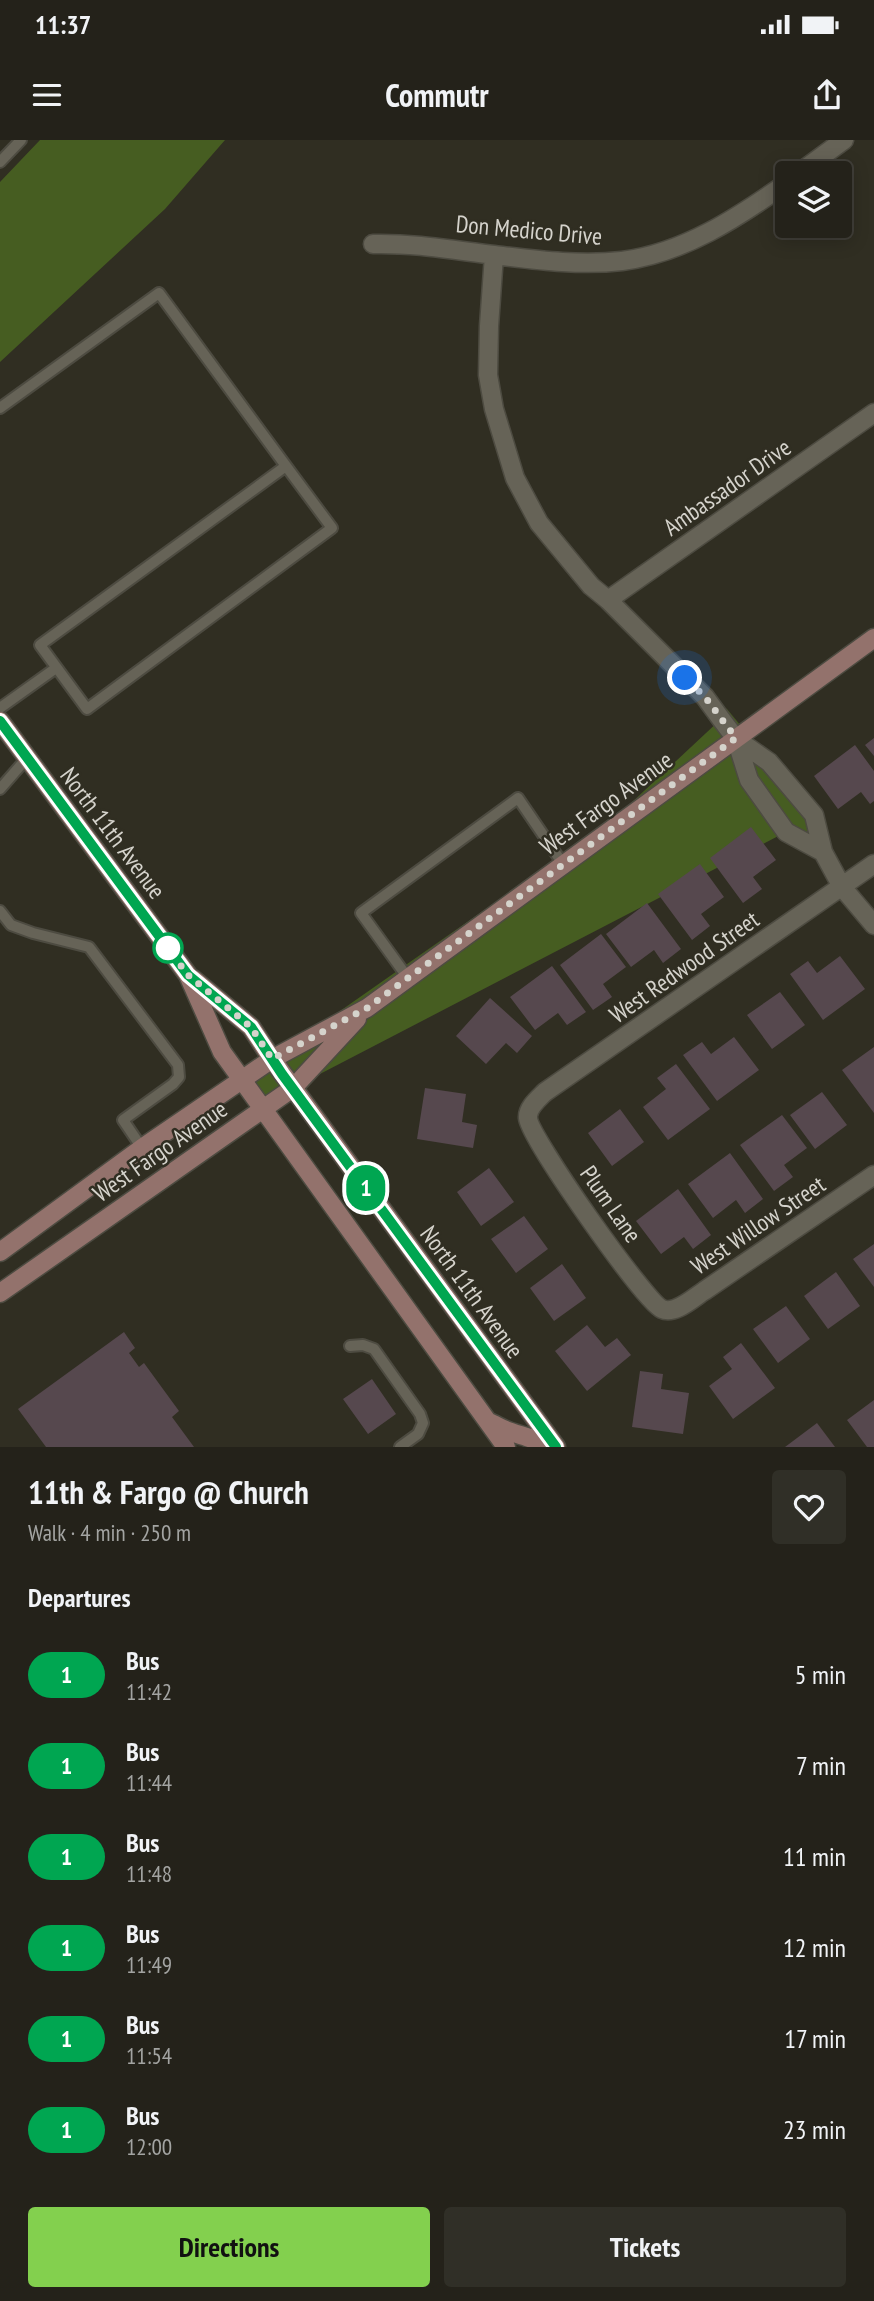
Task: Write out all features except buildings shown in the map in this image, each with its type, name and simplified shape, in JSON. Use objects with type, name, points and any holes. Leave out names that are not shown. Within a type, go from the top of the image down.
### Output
[{"type":"main road","name":"West Fargo Avenue","points":[[0,1252],[142,1148],[272,1059],[367,1008],[874,638]]},
{"type":"main road","name":"North 11th Avenue","points":[[0,721],[188,975],[222,1052],[506,1447]]},
{"type":"main road","name":"North 11th Avenue","points":[[188,975],[251,1027],[556,1447]]},
{"type":"main road","name":"West Fargo Avenue","points":[[0,1293],[293,1088],[367,1008]]},
{"type":"main road","points":[[486,1420],[513,1433],[525,1434],[535,1439],[542,1447]]},
{"type":"street","points":[[815,161],[844,140]]},
{"type":"street","name":"Don Medico Drive","points":[[373,244],[439,246],[570,263],[622,261],[694,241],[775,191]]},
{"type":"street","points":[[494,255],[488,375],[494,408],[514,478],[539,523],[591,586],[705,697],[736,738],[769,762],[814,815],[823,852],[842,887],[874,925]]},
{"type":"street","name":"Ambassador Drive","points":[[608,600],[874,413]]},
{"type":"street","points":[[736,738],[749,780],[786,832],[823,852]]},
{"type":"street","name":"West Redwood Street","points":[[527,1115],[545,1092],[874,864]]},
{"type":"street","name":"Plum Lane","points":[[527,1115],[539,1143],[609,1246],[653,1304],[667,1311]]},
{"type":"street","name":"West Willow Street","points":[[667,1311],[704,1292],[874,1175]]},
{"type":"lane","points":[[0,162],[21,140]]},
{"type":"lane","points":[[0,408],[159,293],[332,528],[87,709],[40,645],[286,466]]},
{"type":"lane","points":[[0,708],[57,668]]},
{"type":"lane","points":[[0,789],[27,758]]},
{"type":"lane","points":[[408,978],[361,913],[518,798],[563,864]]},
{"type":"lane","points":[[0,911],[11,925],[89,947],[178,1065],[179,1077],[173,1084],[123,1120],[142,1148]]},
{"type":"lane","points":[[350,1346],[363,1345],[374,1349],[420,1414],[423,1423],[418,1434],[400,1447]]},
{"type":"green space","points":[[40,140],[225,140],[165,209],[0,362],[0,182]]},
{"type":"green space","points":[[705,697],[727,709],[814,815],[823,852],[786,832],[293,1088],[263,1108],[243,1079],[614,819],[721,719]]},
{"type":"bus line","name":"1","points":[[0,721],[188,975],[251,1027],[282,1074],[556,1447]]},
{"type":"route","points":[[168,948],[163,942],[188,975],[251,1027],[272,1059],[367,1008],[736,738],[705,697],[685,678]]}]
